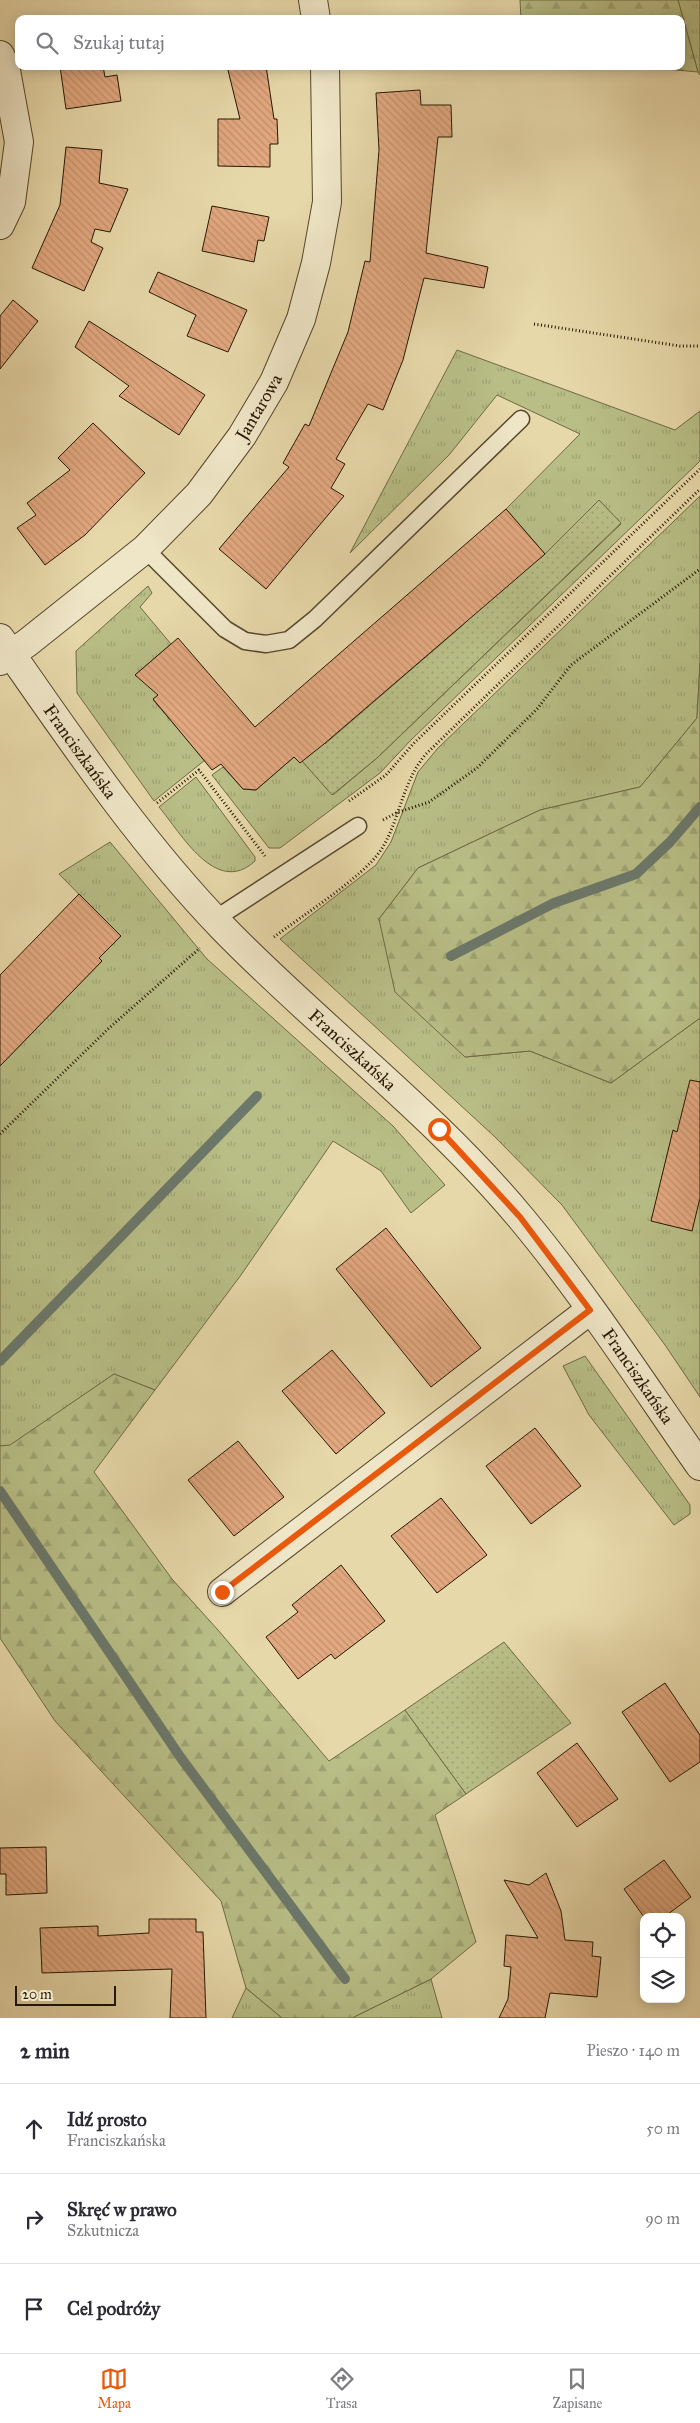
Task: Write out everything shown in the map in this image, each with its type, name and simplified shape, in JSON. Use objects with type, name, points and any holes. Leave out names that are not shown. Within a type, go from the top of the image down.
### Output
[{"type":"street","points":[[313,0],[315,15]]},
{"type":"street","points":[[0,55],[5,65],[19,142],[12,202],[0,225]]},
{"type":"street","name":"Jantarowa","points":[[4,651],[145,549],[199,494],[242,436],[274,382],[301,319],[316,263],[327,202],[325,70]]},
{"type":"street","name":"Franciszkańska","points":[[4,651],[120,807],[179,880],[219,924],[251,956],[439,1129],[520,1217],[590,1310],[700,1466]]},
{"type":"street","points":[[222,1592],[590,1310]]},
{"type":"lane","points":[[145,549],[226,629],[245,641],[266,644],[289,640],[315,619],[521,419]]},
{"type":"lane","points":[[219,924],[358,826]]},
{"type":"path","points":[[534,324],[680,346],[700,346]]},
{"type":"path","points":[[342,806],[388,772],[414,743],[700,469]]},
{"type":"path","points":[[251,956],[366,868],[384,845],[417,764],[434,744],[700,489]]},
{"type":"path","points":[[358,826],[384,819],[429,802],[477,768],[537,710],[571,665],[700,569]]},
{"type":"path","points":[[151,808],[199,770],[268,860]]},
{"type":"path","points":[[0,1134],[219,924]]},
{"type":"green space","points":[[520,0],[678,0],[682,15],[521,15]]},
{"type":"green space","points":[[678,0],[700,0],[700,75],[685,25],[685,15],[682,15]]},
{"type":"green space","points":[[685,25],[698,72],[676,70],[685,70]]},
{"type":"green space","points":[[457,350],[675,430],[700,411],[700,461],[411,740],[380,773],[280,848],[269,848],[212,775],[223,767],[243,789],[256,790],[294,757],[300,763],[302,761],[333,795],[377,758],[621,524],[599,500],[545,554],[506,509],[580,434],[497,395],[449,455],[350,553]]},
{"type":"green space","points":[[700,496],[700,663],[697,718],[640,787],[540,810],[418,868],[379,919],[465,1057],[530,1051],[611,1083],[700,1018],[700,1397],[665,1345],[562,1205],[495,1137],[280,939],[376,865],[391,842],[418,772],[438,748]]},
{"type":"green space","points":[[599,500],[621,523],[377,758],[332,795],[302,761],[318,737],[325,744],[464,624],[458,616],[543,556]]},
{"type":"green space","points":[[148,586],[152,593],[140,607],[171,644],[135,675],[137,677],[142,672],[160,693],[153,700],[205,760],[154,801],[77,693],[76,651]]},
{"type":"green space","points":[[700,663],[700,1018],[611,1083],[530,1051],[465,1057],[395,992],[379,919],[418,868],[540,810],[640,787],[697,718]]},
{"type":"green space","points":[[196,777],[255,857],[255,861],[241,870],[227,871],[213,867],[189,845],[159,807]]},
{"type":"green space","points":[[110,842],[207,959],[393,1126],[445,1185],[411,1213],[381,1171],[333,1141],[241,1275],[155,1390],[114,1374],[10,1446],[0,1446],[0,1066],[102,961],[99,958],[120,936],[59,874]]},
{"type":"green space","points":[[585,1356],[690,1505],[690,1514],[674,1525],[589,1415],[563,1366]]},
{"type":"green space","points":[[114,1374],[155,1390],[94,1472],[172,1579],[218,1630],[329,1761],[405,1710],[466,1794],[435,1815],[476,1942],[431,1979],[352,2018],[282,2018],[246,1988],[221,1901],[55,1721],[0,1638],[0,1446],[10,1445]]},
{"type":"green space","points":[[504,1642],[571,1723],[466,1794],[405,1710]]},
{"type":"green space","points":[[431,1979],[442,2018],[352,2018]]},
{"type":"green space","points":[[246,1988],[282,2018],[232,2018]]},
{"type":"building","points":[[61,70],[104,70],[105,77],[117,75],[121,101],[66,109]]},
{"type":"building","points":[[228,70],[267,70],[274,119],[277,119],[278,144],[270,144],[270,167],[218,166],[218,119],[240,119]]},
{"type":"building","points":[[420,90],[421,105],[451,105],[452,137],[438,137],[426,253],[488,267],[484,288],[424,278],[403,360],[383,410],[368,404],[336,459],[345,464],[331,488],[344,496],[266,589],[219,549],[289,467],[283,463],[305,424],[309,426],[348,332],[365,261],[370,262],[379,150],[376,93]]},
{"type":"building","points":[[66,147],[102,150],[99,183],[128,189],[110,232],[95,229],[91,242],[103,248],[84,291],[32,268],[60,205]]},
{"type":"building","points":[[212,206],[269,217],[264,241],[258,240],[254,262],[202,251]]},
{"type":"building","points":[[158,272],[247,310],[228,352],[187,336],[196,315],[149,292]]},
{"type":"building","points":[[13,300],[38,321],[0,369],[0,316]]},
{"type":"building","points":[[89,321],[205,395],[179,435],[119,396],[129,386],[75,347]]},
{"type":"building","points":[[93,423],[145,473],[85,535],[45,565],[17,528],[36,515],[27,503],[70,470],[58,458]]},
{"type":"building","points":[[506,509],[545,554],[324,744],[300,763],[294,757],[256,790],[243,789],[221,764],[212,770],[153,699],[158,695],[135,675],[178,638],[255,727]]},
{"type":"building","points":[[79,894],[121,936],[99,958],[102,961],[0,1066],[0,975]]},
{"type":"building","points":[[690,1080],[700,1082],[700,1198],[692,1231],[651,1221],[673,1130],[677,1132]]},
{"type":"building","points":[[386,1228],[481,1348],[431,1387],[336,1269]]},
{"type":"building","points":[[332,1350],[385,1413],[336,1454],[282,1391]]},
{"type":"building","points":[[535,1428],[581,1486],[531,1524],[486,1466]]},
{"type":"building","points":[[238,1441],[284,1497],[234,1536],[188,1480]]},
{"type":"building","points":[[441,1498],[487,1555],[437,1593],[391,1536]]},
{"type":"building","points":[[341,1565],[385,1621],[335,1659],[331,1654],[298,1679],[266,1637],[298,1612],[292,1605]]},
{"type":"building","points":[[665,1683],[700,1735],[700,1762],[670,1782],[622,1712]]},
{"type":"building","points":[[577,1743],[618,1799],[577,1827],[537,1773]]},
{"type":"building","points":[[46,1847],[47,1893],[6,1895],[6,1874],[0,1874],[0,1848]]},
{"type":"building","points":[[664,1860],[691,1897],[669,1913],[641,1913],[624,1889]]},
{"type":"building","points":[[546,1873],[561,1911],[565,1940],[593,1942],[592,1956],[601,1957],[597,1997],[550,1993],[545,2018],[499,2018],[508,1999],[511,1967],[504,1966],[506,1935],[538,1938],[504,1880],[529,1885]]},
{"type":"building","points":[[149,1919],[196,1919],[196,1932],[203,1932],[206,2018],[170,2018],[172,1969],[42,1973],[40,1928],[98,1926],[98,1936],[149,1933]]},
{"type":"waterway","points":[[451,956],[554,903],[636,874],[670,842],[700,807]]},
{"type":"waterway","points":[[0,1361],[257,1096]]},
{"type":"waterway","points":[[0,1491],[181,1758],[345,1979]]},
{"type":"route","points":[[222,1592],[590,1310],[520,1217],[439,1129]]}]
